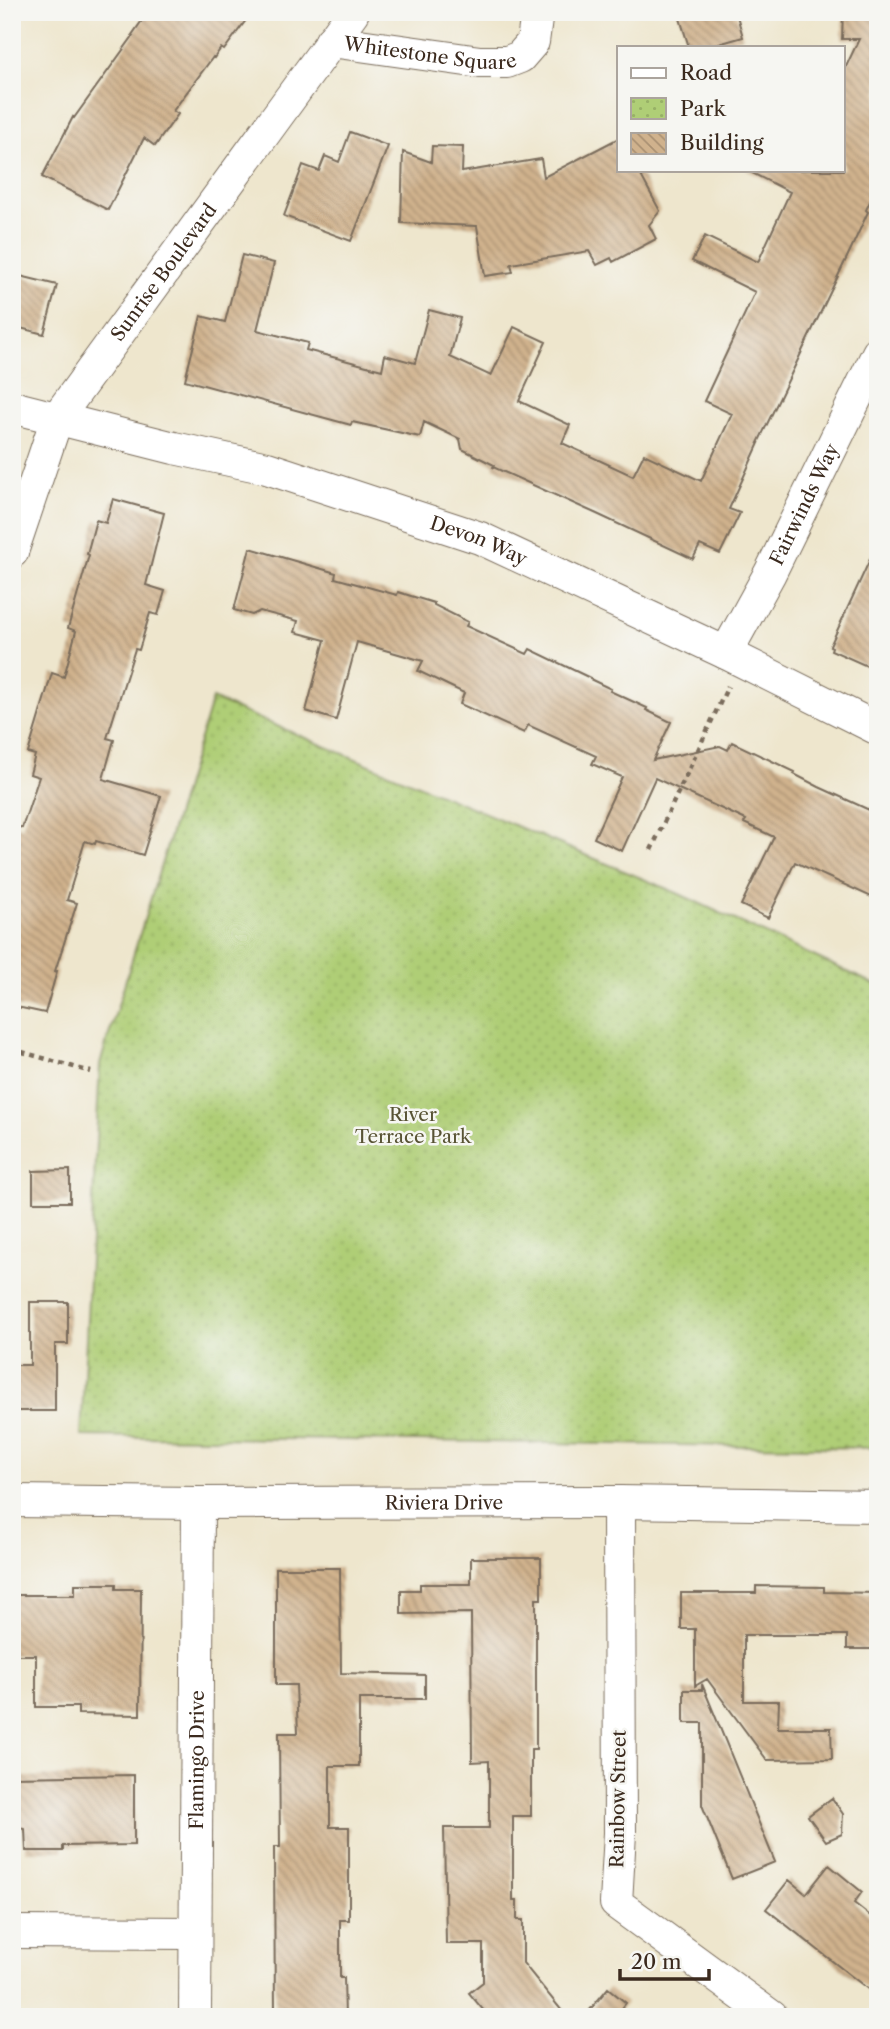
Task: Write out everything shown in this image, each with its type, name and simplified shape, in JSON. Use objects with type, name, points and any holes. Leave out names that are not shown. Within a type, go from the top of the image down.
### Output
[{"type":"street","name":"Sunrise Boulevard","points":[[12,552],[57,418],[353,12]]},
{"type":"street","name":"Whitestone Square","points":[[331,41],[480,62],[507,62],[520,57],[533,42],[537,12]]},
{"type":"street","name":"Fairwinds Way","points":[[733,657],[770,573],[878,353]]},
{"type":"street","name":"Devon Way","points":[[12,407],[174,448],[267,468],[480,538],[733,657],[878,729]]},
{"type":"street","name":"Riviera Drive","points":[[12,1501],[619,1502],[878,1506]]},
{"type":"street","name":"Rainbow Street","points":[[619,1502],[620,1833],[616,1903],[772,2017]]},
{"type":"street","name":"Flamingo Drive","points":[[195,2017],[198,1503]]},
{"type":"street","points":[[12,1932],[194,1933]]},
{"type":"path","points":[[651,850],[733,657]]},
{"type":"path","points":[[12,1049],[91,1072]]},
{"type":"green space","name":"River Terrace Park","points":[[212,699],[677,893],[878,986],[878,1448],[81,1436],[100,1064]]},
{"type":"building","points":[[148,12],[252,12],[224,50],[221,48],[213,57],[173,111],[178,114],[155,146],[144,138],[108,210],[42,177],[73,117]]},
{"type":"building","points":[[678,12],[736,12],[743,37],[712,46],[689,46]]},
{"type":"building","points":[[843,12],[878,12],[878,185],[866,210],[868,212],[729,509],[740,513],[720,554],[700,545],[693,559],[493,467],[494,465],[462,449],[460,439],[424,422],[420,437],[352,422],[351,425],[185,380],[201,316],[225,322],[242,255],[274,263],[257,330],[308,343],[306,350],[382,370],[385,355],[415,363],[429,310],[460,318],[450,357],[491,376],[514,327],[546,342],[519,401],[570,425],[562,443],[633,476],[644,454],[701,481],[732,414],[704,401],[755,292],[692,261],[705,236],[758,262],[790,192],[750,172],[844,172],[844,71],[859,39],[842,39]]},
{"type":"building","points":[[350,132],[388,146],[351,241],[284,216],[303,165],[319,171],[325,156],[339,162]]},
{"type":"building","points":[[617,139],[617,172],[639,172],[660,211],[649,225],[656,239],[613,262],[611,258],[597,265],[589,251],[511,264],[513,272],[485,276],[477,226],[401,223],[403,152],[431,162],[432,146],[463,147],[462,172],[541,159],[544,177]]},
{"type":"building","points":[[12,274],[57,285],[44,334],[12,326]]},
{"type":"building","points":[[113,499],[164,513],[146,585],[165,591],[158,615],[150,613],[139,650],[135,649],[107,738],[114,740],[103,779],[161,796],[143,855],[96,841],[95,844],[85,841],[67,900],[77,903],[55,971],[45,1013],[12,1006],[12,824],[22,828],[39,777],[30,774],[35,755],[28,753],[52,673],[64,677],[76,631],[68,628],[96,520],[106,523]]},
{"type":"building","points":[[878,542],[878,671],[831,650],[830,646]]},
{"type":"building","points":[[250,548],[336,573],[335,578],[434,603],[468,622],[466,626],[527,654],[530,649],[611,689],[610,691],[671,722],[653,760],[720,746],[728,750],[732,742],[878,814],[878,900],[795,862],[768,918],[741,905],[774,837],[744,823],[746,820],[655,778],[622,851],[594,838],[622,777],[592,764],[596,756],[528,725],[524,733],[460,704],[464,693],[418,671],[423,661],[357,642],[336,720],[306,711],[325,640],[295,632],[298,621],[260,611],[252,615],[234,610]]},
{"type":"building","points":[[70,1170],[70,1202],[33,1202],[33,1171]]},
{"type":"building","points":[[30,1302],[68,1302],[68,1344],[55,1344],[55,1411],[12,1411],[12,1365],[30,1365]]},
{"type":"building","points":[[471,1558],[541,1558],[541,1599],[536,1599],[536,1749],[531,1749],[531,1816],[513,1816],[513,1900],[517,1900],[517,1920],[523,1920],[523,1963],[567,2017],[489,2017],[469,1993],[483,1982],[483,1944],[446,1944],[444,1828],[489,1828],[489,1761],[472,1762],[471,1613],[401,1614],[401,1590],[420,1590],[420,1584],[471,1584]]},
{"type":"building","points":[[276,1568],[340,1568],[341,1673],[425,1675],[425,1699],[359,1699],[359,1766],[330,1766],[330,1827],[349,1827],[349,1920],[340,1920],[340,1978],[344,1978],[345,2017],[275,2017],[274,1847],[280,1847],[279,1733],[298,1733],[296,1685],[276,1685]]},
{"type":"building","points":[[75,1584],[116,1584],[116,1589],[141,1589],[140,1715],[78,1714],[78,1707],[36,1707],[36,1655],[12,1655],[12,1595],[75,1595]]},
{"type":"building","points":[[756,1586],[824,1587],[824,1592],[878,1593],[878,1649],[847,1649],[847,1635],[744,1635],[744,1701],[779,1701],[778,1728],[831,1728],[832,1759],[767,1760],[707,1679],[695,1686],[695,1629],[681,1629],[681,1593],[756,1593]]},
{"type":"building","points":[[702,1684],[775,1862],[732,1879],[702,1805],[702,1723],[684,1723],[684,1690],[702,1690]]},
{"type":"building","points":[[134,1775],[134,1845],[63,1846],[63,1851],[26,1851],[25,1829],[12,1827],[12,1777]]},
{"type":"building","points":[[832,1798],[843,1814],[842,1834],[826,1841],[808,1816]]},
{"type":"building","points":[[829,1865],[862,1892],[854,1903],[878,1922],[878,1997],[766,1909],[789,1880],[806,1894]]},
{"type":"building","points":[[608,1988],[626,2003],[615,2017],[584,2017]]}]
